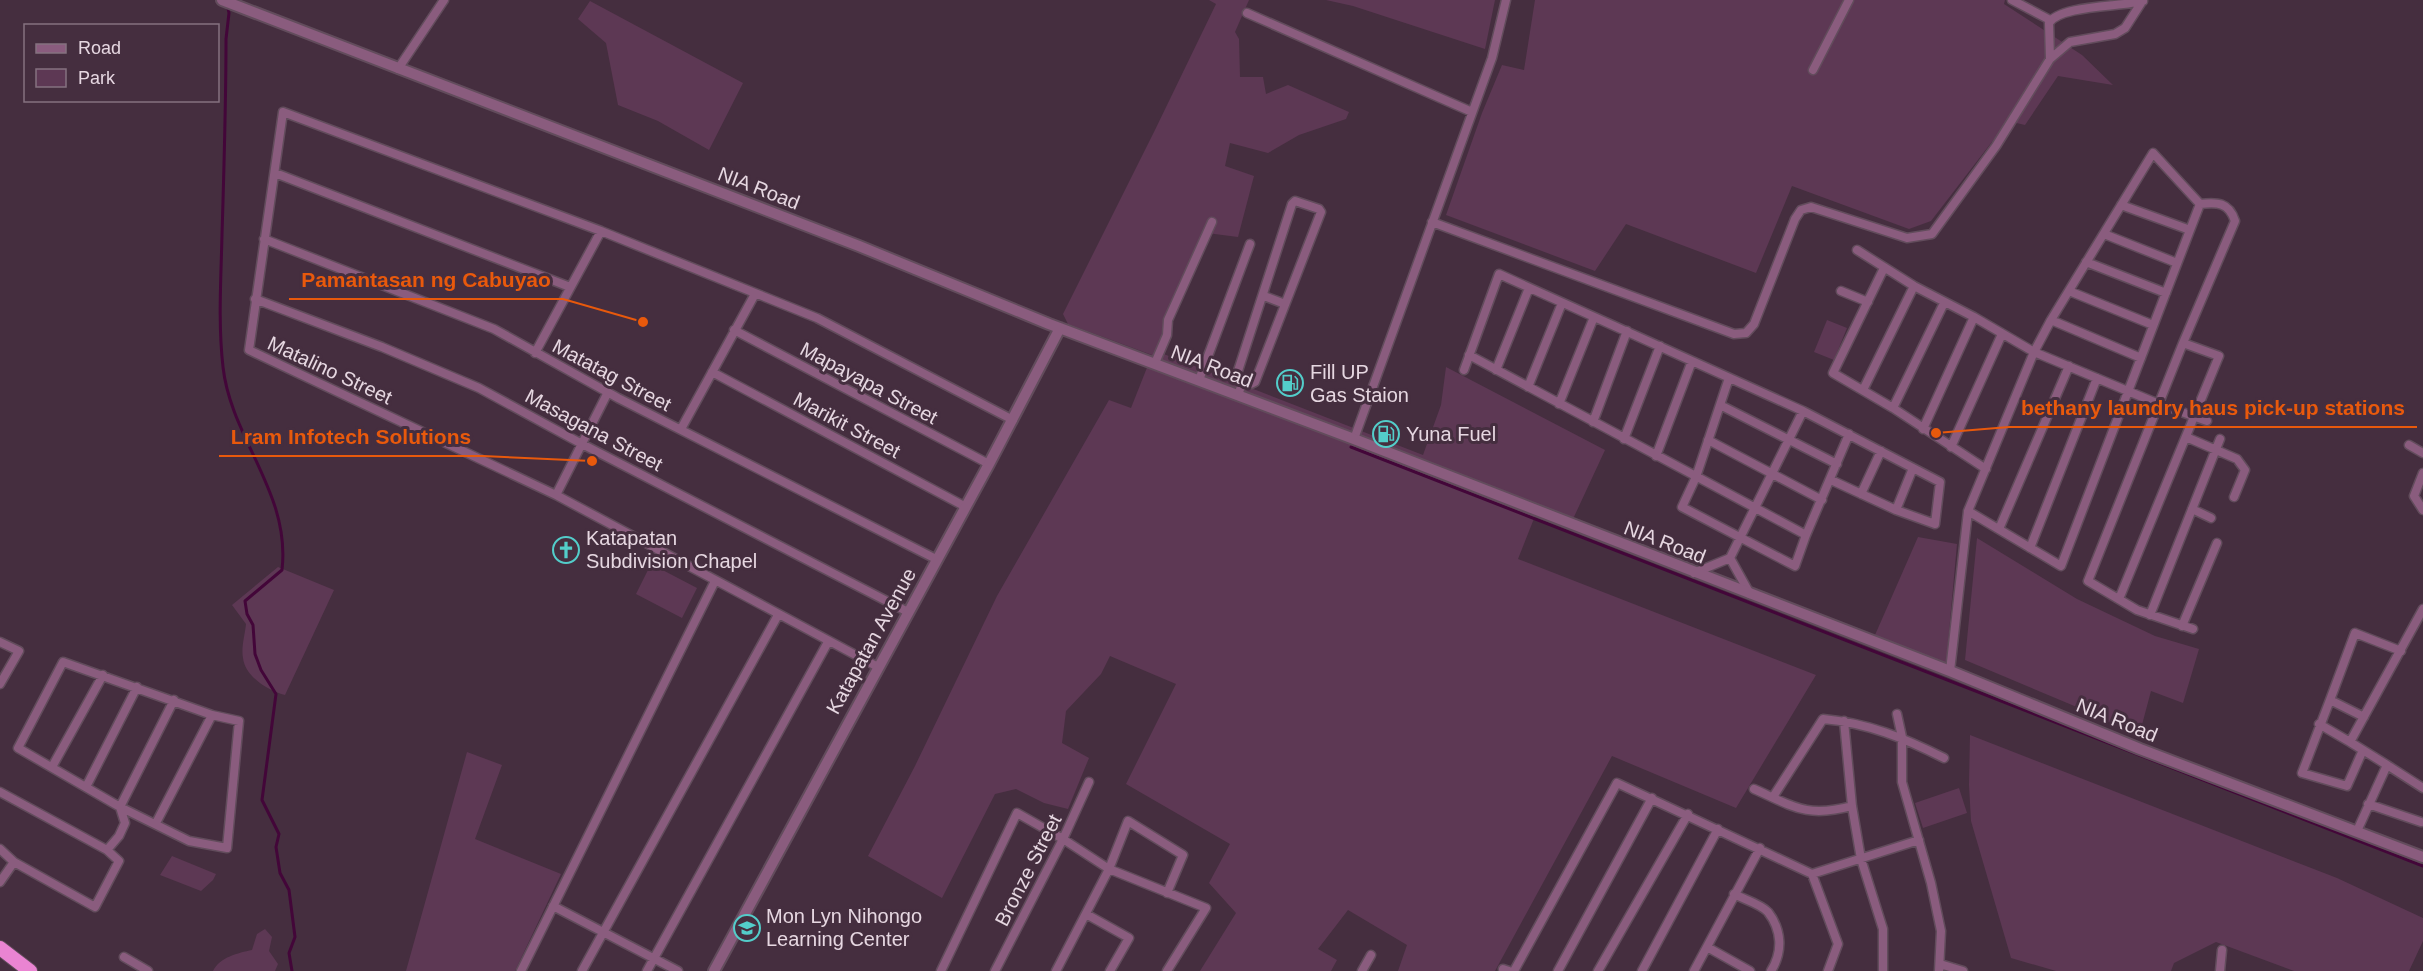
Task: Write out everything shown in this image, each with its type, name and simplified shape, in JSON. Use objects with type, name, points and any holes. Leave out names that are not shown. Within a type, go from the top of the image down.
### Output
[{"type":"highway","points":[[0,948],[30,971]]},
{"type":"street","name":"NIA Road","points":[[222,0],[859,246],[1060,328],[1354,439],[1950,671],[2140,749],[2423,857]]},
{"type":"street","points":[[398,69],[444,0]]},
{"type":"street","points":[[1354,439],[1492,58],[1506,0]]},
{"type":"street","points":[[1813,70],[1849,0]]},
{"type":"street","points":[[2012,0],[2050,20]]},
{"type":"street","points":[[1432,222],[1739,334],[1746,333],[1754,324],[1795,219],[1801,210],[1811,207],[1906,238],[1923,237],[1935,231],[1996,146],[2050,59],[2070,42],[2115,34],[2125,28],[2134,18],[2143,0]]},
{"type":"street","points":[[2050,20],[2059,15],[2143,0]]},
{"type":"street","points":[[1248,13],[1472,112]]},
{"type":"street","points":[[2050,20],[2050,59]]},
{"type":"street","points":[[255,299],[284,112],[601,231],[817,318],[1013,420]]},
{"type":"street","points":[[1950,671],[1968,511],[2034,352],[2051,320],[2153,153],[2200,204]]},
{"type":"street","points":[[276,173],[570,287]]},
{"type":"street","points":[[2193,629],[2137,610],[2088,581],[2183,343],[2235,221],[2232,213],[2224,204],[2217,201],[2200,204]]},
{"type":"street","points":[[1294,202],[1319,208],[1321,212],[1255,382],[1251,384],[1238,378],[1237,374],[1264,296],[1294,202]]},
{"type":"street","points":[[1968,511],[2061,566],[2200,204]]},
{"type":"street","points":[[2121,205],[2190,230]]},
{"type":"street","points":[[1155,363],[1167,335],[1168,320],[1212,222]]},
{"type":"street","points":[[535,353],[601,231]]},
{"type":"street","points":[[2104,234],[2177,263]]},
{"type":"street","name":"Matatag Street","points":[[264,239],[494,330],[608,392],[936,559]]},
{"type":"street","points":[[1199,380],[1250,244]]},
{"type":"street","points":[[1857,250],[1914,286],[2034,352],[2128,392],[2207,421]]},
{"type":"street","points":[[2086,262],[2166,293]]},
{"type":"street","points":[[1884,268],[1833,373],[1893,408],[1986,469]]},
{"type":"street","points":[[1464,370],[1498,274],[1803,411],[1940,482],[1935,524],[1896,510],[1831,480]]},
{"type":"street","points":[[1863,390],[1914,286]]},
{"type":"street","points":[[1496,370],[1529,288]]},
{"type":"street","points":[[1841,291],[1868,302]]},
{"type":"street","points":[[2068,291],[2153,325]]},
{"type":"street","points":[[681,429],[755,294]]},
{"type":"street","points":[[1264,296],[1285,304]]},
{"type":"street","name":"Matalino Street","points":[[255,299],[249,350],[556,495],[878,667]]},
{"type":"street","name":"Masagana Street","points":[[255,299],[382,347],[479,388],[582,444],[908,612]]},
{"type":"street","points":[[1528,387],[1562,303]]},
{"type":"street","points":[[1893,408],[1944,303]]},
{"type":"street","points":[[1559,404],[1594,317]]},
{"type":"street","points":[[1923,429],[1974,317]]},
{"type":"street","points":[[2051,320],[2140,358]]},
{"type":"street","name":"Katapatan Avenue","points":[[714,971],[1013,420],[1060,328]]},
{"type":"street","name":"Mapayapa Street","points":[[734,330],[989,464]]},
{"type":"street","points":[[1593,422],[1627,332]]},
{"type":"street","points":[[1951,447],[2002,334]]},
{"type":"street","points":[[2119,599],[2220,356],[2183,343]]},
{"type":"street","points":[[1624,439],[1660,346]]},
{"type":"street","points":[[1469,356],[1806,536]]},
{"type":"street","points":[[1656,456],[1692,361]]},
{"type":"street","points":[[1999,529],[2069,366]]},
{"type":"street","name":"Marikit Street","points":[[712,372],[966,507]]},
{"type":"street","points":[[1729,378],[1696,477],[1682,507],[1795,566],[1849,434]]},
{"type":"street","points":[[2030,548],[2097,378]]},
{"type":"street","points":[[1238,395],[1243,381]]},
{"type":"street","points":[[556,495],[608,392]]},
{"type":"street","points":[[1720,405],[1837,464]]},
{"type":"street","points":[[1694,573],[1730,558],[1803,411]]},
{"type":"street","points":[[2186,438],[2237,459],[2245,470],[2234,496]]},
{"type":"street","points":[[2150,615],[2220,439]]},
{"type":"street","points":[[1708,440],[1822,500]]},
{"type":"street","points":[[2409,446],[2423,453]]},
{"type":"street","points":[[1861,494],[1881,451]]},
{"type":"street","points":[[1896,510],[1913,468]]},
{"type":"street","points":[[2423,473],[2414,496],[2423,510]]},
{"type":"street","points":[[2192,509],[2211,518]]},
{"type":"street","points":[[2182,626],[2217,543]]},
{"type":"street","points":[[1730,558],[1750,594]]},
{"type":"street","points":[[521,971],[715,581]]},
{"type":"street","points":[[2350,741],[2423,609]]},
{"type":"street","points":[[582,971],[778,615]]},
{"type":"street","points":[[2363,750],[2348,786],[2302,773],[2355,633],[2401,651]]},
{"type":"street","points":[[0,642],[19,651],[0,684]]},
{"type":"street","points":[[647,971],[828,642]]},
{"type":"street","points":[[63,662],[137,687],[212,715],[239,721],[227,848],[189,841],[120,807],[18,748],[63,662]]},
{"type":"street","points":[[52,767],[103,675]]},
{"type":"street","points":[[86,787],[137,687]]},
{"type":"street","points":[[107,850],[119,836],[125,823],[120,807],[174,700]]},
{"type":"street","points":[[2330,700],[2364,717]]},
{"type":"street","points":[[1897,714],[1902,737],[1902,782],[1941,931],[1940,968],[1963,971]]},
{"type":"street","points":[[156,823],[212,715]]},
{"type":"street","points":[[1773,797],[1823,719],[1844,721],[1902,737],[1944,758]]},
{"type":"street","points":[[1844,721],[1852,806],[1861,859],[1883,929],[1883,971]]},
{"type":"street","points":[[2319,724],[2423,788]]},
{"type":"street","points":[[2357,831],[2387,765]]},
{"type":"street","name":"Bronze Street","points":[[995,971],[1063,839],[1089,782]]},
{"type":"street","points":[[1514,971],[1617,783],[1688,814],[1812,874],[1838,944],[1828,971]]},
{"type":"street","points":[[1754,789],[1805,811],[1829,812],[1852,806]]},
{"type":"street","points":[[0,792],[107,850],[119,861],[95,907],[14,862],[0,849]]},
{"type":"street","points":[[1557,971],[1652,798]]},
{"type":"street","points":[[2368,804],[2421,822]]},
{"type":"street","points":[[941,971],[1017,813],[1109,869],[1206,908],[1167,971]]},
{"type":"street","points":[[1598,971],[1688,814]]},
{"type":"street","points":[[1056,971],[1109,869],[1128,821],[1183,855],[1167,893]]},
{"type":"street","points":[[1642,971],[1718,829]]},
{"type":"street","points":[[1812,874],[1918,840]]},
{"type":"street","points":[[1694,971],[1760,848]]},
{"type":"street","points":[[0,882],[14,862]]},
{"type":"street","points":[[1734,894],[1767,911],[1781,936],[1776,963],[1771,971]]},
{"type":"street","points":[[553,906],[678,971]]},
{"type":"street","points":[[1086,914],[1129,938],[1110,971]]},
{"type":"street","points":[[1707,947],[1750,971]]},
{"type":"street","points":[[2220,971],[2222,950]]},
{"type":"street","points":[[1362,971],[1371,955]]},
{"type":"street","points":[[124,957],[148,971]]},
{"type":"green space","points":[[1209,0],[1249,0],[1235,32],[1239,39],[1240,77],[1263,77],[1266,94],[1288,85],[1349,112],[1346,119],[1299,135],[1268,153],[1230,143],[1225,166],[1254,176],[1238,237],[1207,233],[1156,351],[1423,455],[1441,405],[1446,367],[1605,450],[1573,519],[1539,506],[1518,559],[1816,675],[1736,808],[1612,756],[1495,971],[1398,971],[1407,945],[1348,910],[1318,949],[1337,960],[1331,971],[1200,971],[1236,913],[1209,883],[1230,844],[1126,784],[1176,684],[1110,656],[1101,674],[1066,711],[1062,743],[1089,758],[1068,809],[1044,803],[1016,789],[995,794],[942,898],[868,856],[915,766],[997,596],[1109,400],[1131,408],[1152,355],[1068,324],[1063,314],[1216,4]]},
{"type":"green space","points":[[1326,0],[1495,0],[1485,49],[1353,6]]},
{"type":"green space","points":[[1535,0],[2005,0],[2004,4],[2082,55],[2113,85],[2058,76],[2025,125],[2008,121],[1931,221],[1909,229],[1792,186],[1756,273],[1626,224],[1595,271],[1446,215],[1482,113],[1502,65],[1524,70]]},
{"type":"green space","points":[[590,1],[743,83],[709,150],[658,121],[618,105],[606,43],[578,19]]},
{"type":"green space","points":[[1827,320],[1847,328],[1834,360],[1814,352]]},
{"type":"green space","points":[[1918,537],[1957,544],[1946,665],[1875,635]]},
{"type":"green space","points":[[1977,538],[2077,599],[2155,636],[2199,649],[2183,703],[2151,691],[2139,736],[1965,660]]},
{"type":"green space","points":[[651,564],[697,588],[682,618],[636,594]]},
{"type":"green space","points":[[278,567],[334,590],[285,695],[265,687],[248,671],[243,654],[246,624],[232,605]]},
{"type":"green space","points":[[1970,735],[2337,878],[2423,918],[2423,941],[2409,971],[2294,971],[2216,942],[2174,963],[2171,971],[2056,971],[2011,958],[1971,821]]},
{"type":"green space","points":[[467,752],[502,765],[475,839],[561,874],[515,971],[406,971]]},
{"type":"green space","points":[[1959,788],[1967,813],[1923,828],[1915,803]]},
{"type":"green space","points":[[172,856],[216,874],[201,891],[160,875]]},
{"type":"green space","points":[[265,929],[272,937],[269,951],[278,964],[275,971],[213,971],[225,959],[252,950],[257,934]]},
{"type":"waterway","points":[[227,4],[229,13],[226,39],[221,350],[228,393],[269,491],[278,516],[282,542],[282,570],[245,601],[247,614],[253,625],[255,654],[261,670],[276,694],[262,800],[279,834],[276,847],[280,873],[289,890],[295,937],[289,953],[292,971]]},
{"type":"waterway","points":[[1351,447],[2423,866]]},
{"type":"place","name":"Pamantasan ng Cabuyao","points":[[643,322]]},
{"type":"place","name":"Fill UP Gas Staion","points":[[1290,383]]},
{"type":"place","name":"bethany laundry haus pick-up stations","points":[[1936,433]]},
{"type":"place","name":"Yuna Fuel","points":[[1386,434]]},
{"type":"place","name":"Lram Infotech Solutions","points":[[592,461]]},
{"type":"place","name":"Katapatan Subdivision Chapel","points":[[566,550]]},
{"type":"place","name":"Mon Lyn Nihongo Learning Center","points":[[747,928]]}]
